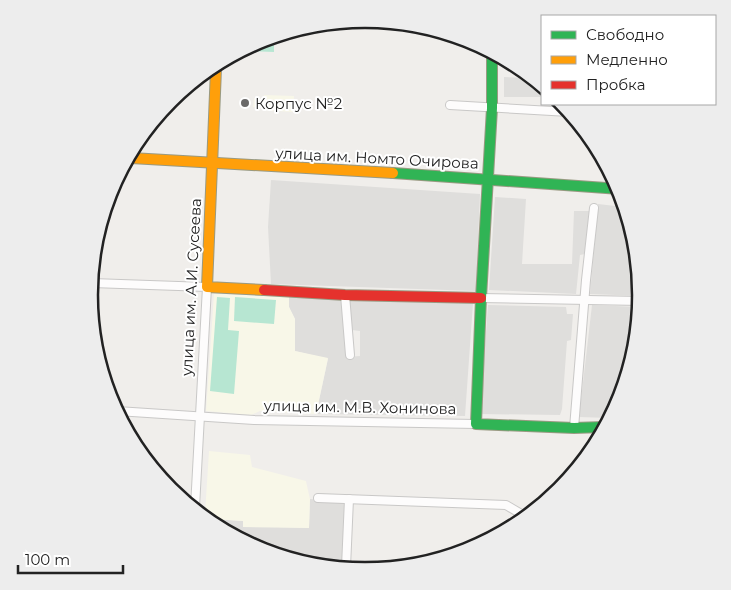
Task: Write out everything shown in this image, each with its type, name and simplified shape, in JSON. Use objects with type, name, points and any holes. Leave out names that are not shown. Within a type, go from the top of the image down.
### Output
[{"type":"street","points":[[476,424],[481,298],[489,179],[492,59]]},
{"type":"street","name":"улица им. А.И. Сусеева","points":[[195,501],[216,74]]},
{"type":"street","points":[[450,105],[560,112]]},
{"type":"street","name":"улица им. Номто Очирова","points":[[136,158],[489,179],[611,188]]},
{"type":"street","points":[[574,428],[584,300],[594,208]]},
{"type":"street","points":[[99,283],[346,295],[633,301]]},
{"type":"street","points":[[346,295],[350,355]]},
{"type":"street","name":"улица им. М.В. Хонинова","points":[[125,411],[254,420],[598,427]]},
{"type":"street","points":[[318,498],[506,505],[519,513]]},
{"type":"street","points":[[346,562],[349,499]]},
{"type":"shaded area","points":[[504,77],[521,78],[541,93],[541,97],[504,97]]},
{"type":"shaded area","points":[[264,95],[294,96],[293,112],[263,110],[263,107],[253,107],[254,98],[263,99]]},
{"type":"shaded area","points":[[271,180],[480,194],[476,291],[271,284],[268,227]]},
{"type":"shaded area","points":[[495,197],[526,199],[522,264],[572,264],[574,211],[589,211],[585,254],[580,255],[576,294],[489,290]]},
{"type":"shaded area","points":[[598,204],[618,206],[631,260],[633,296],[590,294]]},
{"type":"shaded area","points":[[214,294],[289,296],[289,307],[295,319],[295,351],[328,358],[316,414],[260,411],[251,415],[206,411]]},
{"type":"shaded area","points":[[289,297],[343,298],[346,357],[360,356],[360,331],[352,330],[349,319],[350,297],[473,303],[465,416],[316,414],[328,359],[295,351],[295,319],[289,307]]},
{"type":"shaded area","points":[[488,305],[566,307],[567,314],[573,314],[571,340],[567,341],[560,415],[480,414]]},
{"type":"shaded area","points":[[592,305],[632,307],[628,347],[613,397],[603,418],[579,417]]},
{"type":"shaded area","points":[[209,451],[250,455],[252,467],[306,481],[310,499],[309,528],[243,527],[243,521],[221,520],[205,509]]},
{"type":"shaded area","points":[[310,499],[344,502],[343,561],[313,557],[280,548],[247,535],[221,520],[243,521],[243,526],[309,528]]},
{"type":"green space","points":[[274,44],[274,52],[255,51]]},
{"type":"green space","points":[[217,297],[230,298],[228,330],[239,331],[234,394],[210,391]]},
{"type":"green space","points":[[235,297],[276,300],[274,324],[234,321]]},
{"type":"traffic: fast","points":[[492,59],[492,108],[476,424],[598,427]]},
{"type":"traffic: fast","points":[[393,173],[611,188]]},
{"type":"traffic: slow","points":[[216,74],[207,287],[264,290]]},
{"type":"traffic: slow","points":[[136,158],[393,173]]},
{"type":"traffic: jam","points":[[264,290],[345,295],[481,298]]},
{"type":"place","name":"Корпус №2","points":[[245,103]]}]
